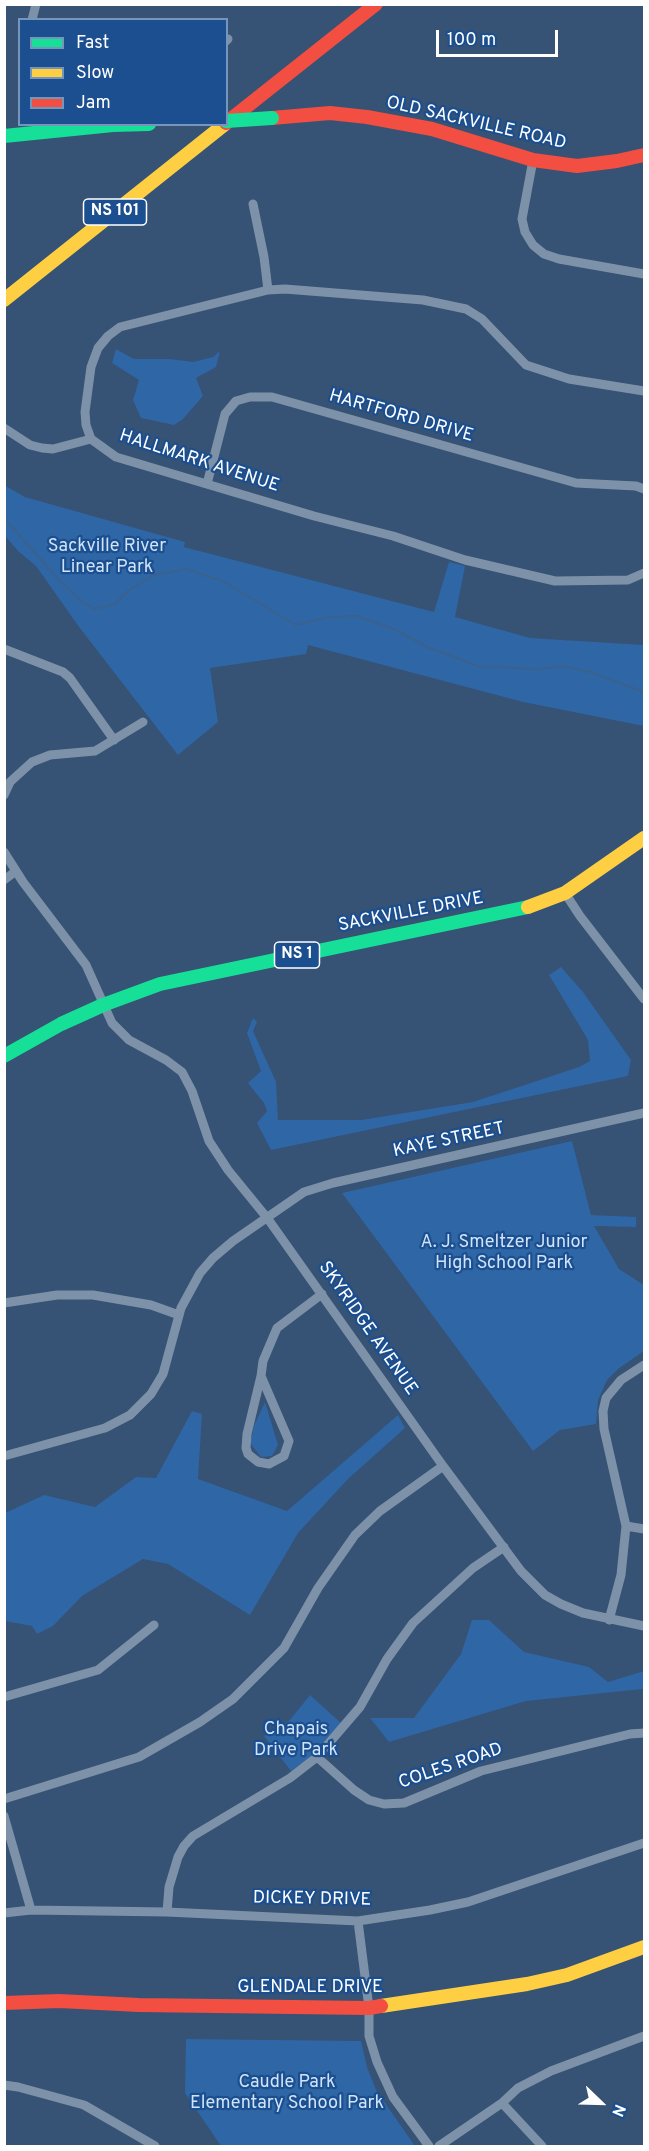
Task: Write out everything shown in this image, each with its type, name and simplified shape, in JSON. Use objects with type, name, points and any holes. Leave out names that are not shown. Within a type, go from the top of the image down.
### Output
[{"type":"main road","points":[[228,107],[357,4]]},
{"type":"main road","name":"NS 101","points":[[228,121],[376,4]]},
{"type":"main road","name":"OLD SACKVILLE ROAD","points":[[228,123],[330,113],[432,129],[532,160],[577,166],[645,155]]},
{"type":"main road","points":[[4,136],[42,129],[95,126]]},
{"type":"main road","name":"NS 101","points":[[4,286],[204,126]]},
{"type":"main road","name":"NS 101","points":[[4,300],[222,126]]},
{"type":"main road","name":"SACKVILLE DRIVE","points":[[4,1056],[61,1024],[160,984],[494,916],[531,906],[566,893],[645,838]]},
{"type":"main road","name":"GLENDALE DRIVE","points":[[4,2003],[59,2001],[139,2005],[369,2008],[527,1984],[567,1975],[645,1947]]},
{"type":"street","points":[[532,160],[522,219],[525,232],[533,245],[544,254],[559,259],[645,274]]},
{"type":"street","points":[[253,204],[268,290]]},
{"type":"street","name":"HALLMARK AVENUE","points":[[645,391],[569,379],[526,365],[482,319],[466,309],[423,300],[285,289],[268,290],[120,327],[98,348],[91,367],[85,412],[86,425],[91,439],[116,457],[314,516],[393,536],[465,560],[555,581],[628,580],[645,573]]},
{"type":"street","name":"HARTFORD DRIVE","points":[[207,484],[225,414],[236,401],[250,397],[272,397],[576,483],[645,489]]},
{"type":"street","points":[[4,428],[30,445],[42,448],[53,449],[91,439]]},
{"type":"street","points":[[4,649],[63,672],[70,678],[114,740]]},
{"type":"street","points":[[4,795],[7,781],[32,762],[50,755],[95,751],[143,722]]},
{"type":"street","name":"SKYRIDGE AVENUE","points":[[4,852],[86,965],[112,1023],[119,1032],[182,1072],[192,1091],[209,1141],[228,1170],[268,1219],[443,1466],[521,1571],[545,1595],[561,1604],[609,1620],[645,1626]]},
{"type":"street","points":[[4,880],[16,871]]},
{"type":"street","points":[[566,893],[580,916],[645,999]]},
{"type":"street","name":"KAYE STREET","points":[[4,1456],[105,1428],[130,1415],[152,1394],[163,1374],[179,1315],[191,1287],[213,1258],[233,1241],[304,1192],[645,1113]]},
{"type":"street","points":[[261,1376],[289,1441],[284,1456],[269,1464],[258,1462],[248,1454],[246,1448],[263,1361],[277,1328],[322,1294]]},
{"type":"street","points":[[4,1303],[57,1295],[93,1295],[151,1305],[179,1315]]},
{"type":"street","points":[[609,1620],[621,1575],[626,1526],[604,1429],[603,1411],[606,1398],[621,1380],[645,1365]]},
{"type":"street","points":[[4,1799],[140,1757],[200,1722],[232,1699],[284,1648],[318,1588],[355,1535],[380,1511],[443,1466]]},
{"type":"street","points":[[626,1526],[645,1529]]},
{"type":"street","points":[[167,1912],[169,1887],[178,1857],[193,1836],[290,1778],[317,1757],[360,1707],[387,1659],[413,1623],[473,1568],[504,1547]]},
{"type":"street","points":[[4,1697],[99,1670],[154,1625]]},
{"type":"street","name":"COLES ROAD","points":[[317,1757],[354,1790],[369,1800],[384,1804],[404,1803],[481,1771],[630,1734],[645,1733]]},
{"type":"street","points":[[4,1816],[31,1911]]},
{"type":"street","name":"DICKEY DRIVE","points":[[4,1913],[31,1911],[167,1912],[358,1921],[430,1911],[468,1902],[645,1842]]},
{"type":"street","points":[[358,1921],[369,2008],[369,2036],[377,2062],[393,2097],[429,2146]]},
{"type":"street","points":[[439,2146],[502,2103],[518,2088],[551,2072],[645,2036]]},
{"type":"street","points":[[4,2085],[84,2105],[155,2146]]},
{"type":"street","points":[[502,2103],[542,2146]]},
{"type":"green space","points":[[116,349],[134,359],[170,359],[193,362],[213,357],[220,351],[216,367],[196,378],[203,396],[183,419],[174,425],[141,418],[133,400],[139,380],[112,363]]},
{"type":"green space","name":"Sackville River Linear Park","points":[[4,485],[25,497],[185,542],[184,547],[434,612],[449,562],[465,566],[455,617],[530,638],[644,645],[644,726],[523,702],[308,645],[306,654],[210,668],[218,722],[178,755],[79,627],[36,566],[5,536]]},
{"type":"green space","points":[[561,967],[583,992],[631,1060],[628,1076],[271,1150],[257,1123],[267,1111],[264,1103],[248,1083],[261,1071],[247,1033],[253,1018],[257,1022],[253,1031],[276,1082],[278,1120],[361,1120],[473,1102],[579,1067],[590,1061],[588,1040],[549,975]]},
{"type":"green space","name":"A. J. Smeltzer Junior High School Park","points":[[572,1141],[591,1215],[636,1217],[636,1227],[594,1226],[619,1269],[644,1285],[644,1351],[618,1369],[607,1380],[598,1400],[596,1424],[560,1430],[533,1451],[342,1193]]},
{"type":"green space","points":[[265,1402],[278,1445],[272,1456],[261,1457],[250,1443],[254,1426]]},
{"type":"green space","points":[[192,1411],[202,1414],[198,1479],[287,1511],[398,1415],[405,1428],[348,1479],[298,1533],[250,1615],[168,1564],[143,1559],[82,1596],[53,1626],[37,1634],[32,1626],[5,1621],[5,1513],[44,1495],[95,1507],[136,1477],[156,1478]]},
{"type":"green space","points":[[472,1620],[489,1620],[524,1652],[589,1667],[608,1682],[644,1671],[643,1689],[526,1701],[389,1742],[370,1718],[414,1718],[461,1654]]},
{"type":"green space","name":"Chapais Drive Park","points":[[310,1695],[341,1723],[309,1758],[291,1771],[264,1736],[289,1721]]},
{"type":"green space","name":"Caudle Park Elementary School Park","points":[[186,2039],[361,2041],[367,2067],[376,2090],[415,2146],[221,2146],[185,2093]]},
{"type":"waterway","points":[[4,518],[59,580],[80,600],[94,609],[115,604],[128,591],[154,575],[187,569],[224,582],[296,625],[324,618],[357,616],[396,630],[427,647],[478,666],[538,669],[563,666],[590,672],[644,692]]},
{"type":"traffic: fast","points":[[228,121],[272,118]]},
{"type":"traffic: fast","points":[[4,136],[103,126]]},
{"type":"traffic: fast","points":[[4,1056],[61,1024],[103,1005],[160,984],[528,907]]},
{"type":"traffic: slow","points":[[4,300],[222,126]]},
{"type":"traffic: slow","points":[[528,907],[565,893],[644,838]]},
{"type":"traffic: slow","points":[[381,2006],[527,1984],[567,1975],[644,1947]]},
{"type":"traffic: jam","points":[[228,121],[376,4]]},
{"type":"traffic: jam","points":[[272,118],[330,113],[367,117],[432,129],[533,160],[577,166],[644,155]]},
{"type":"traffic: jam","points":[[4,2003],[59,2001],[139,2005],[369,2008],[381,2006]]}]
